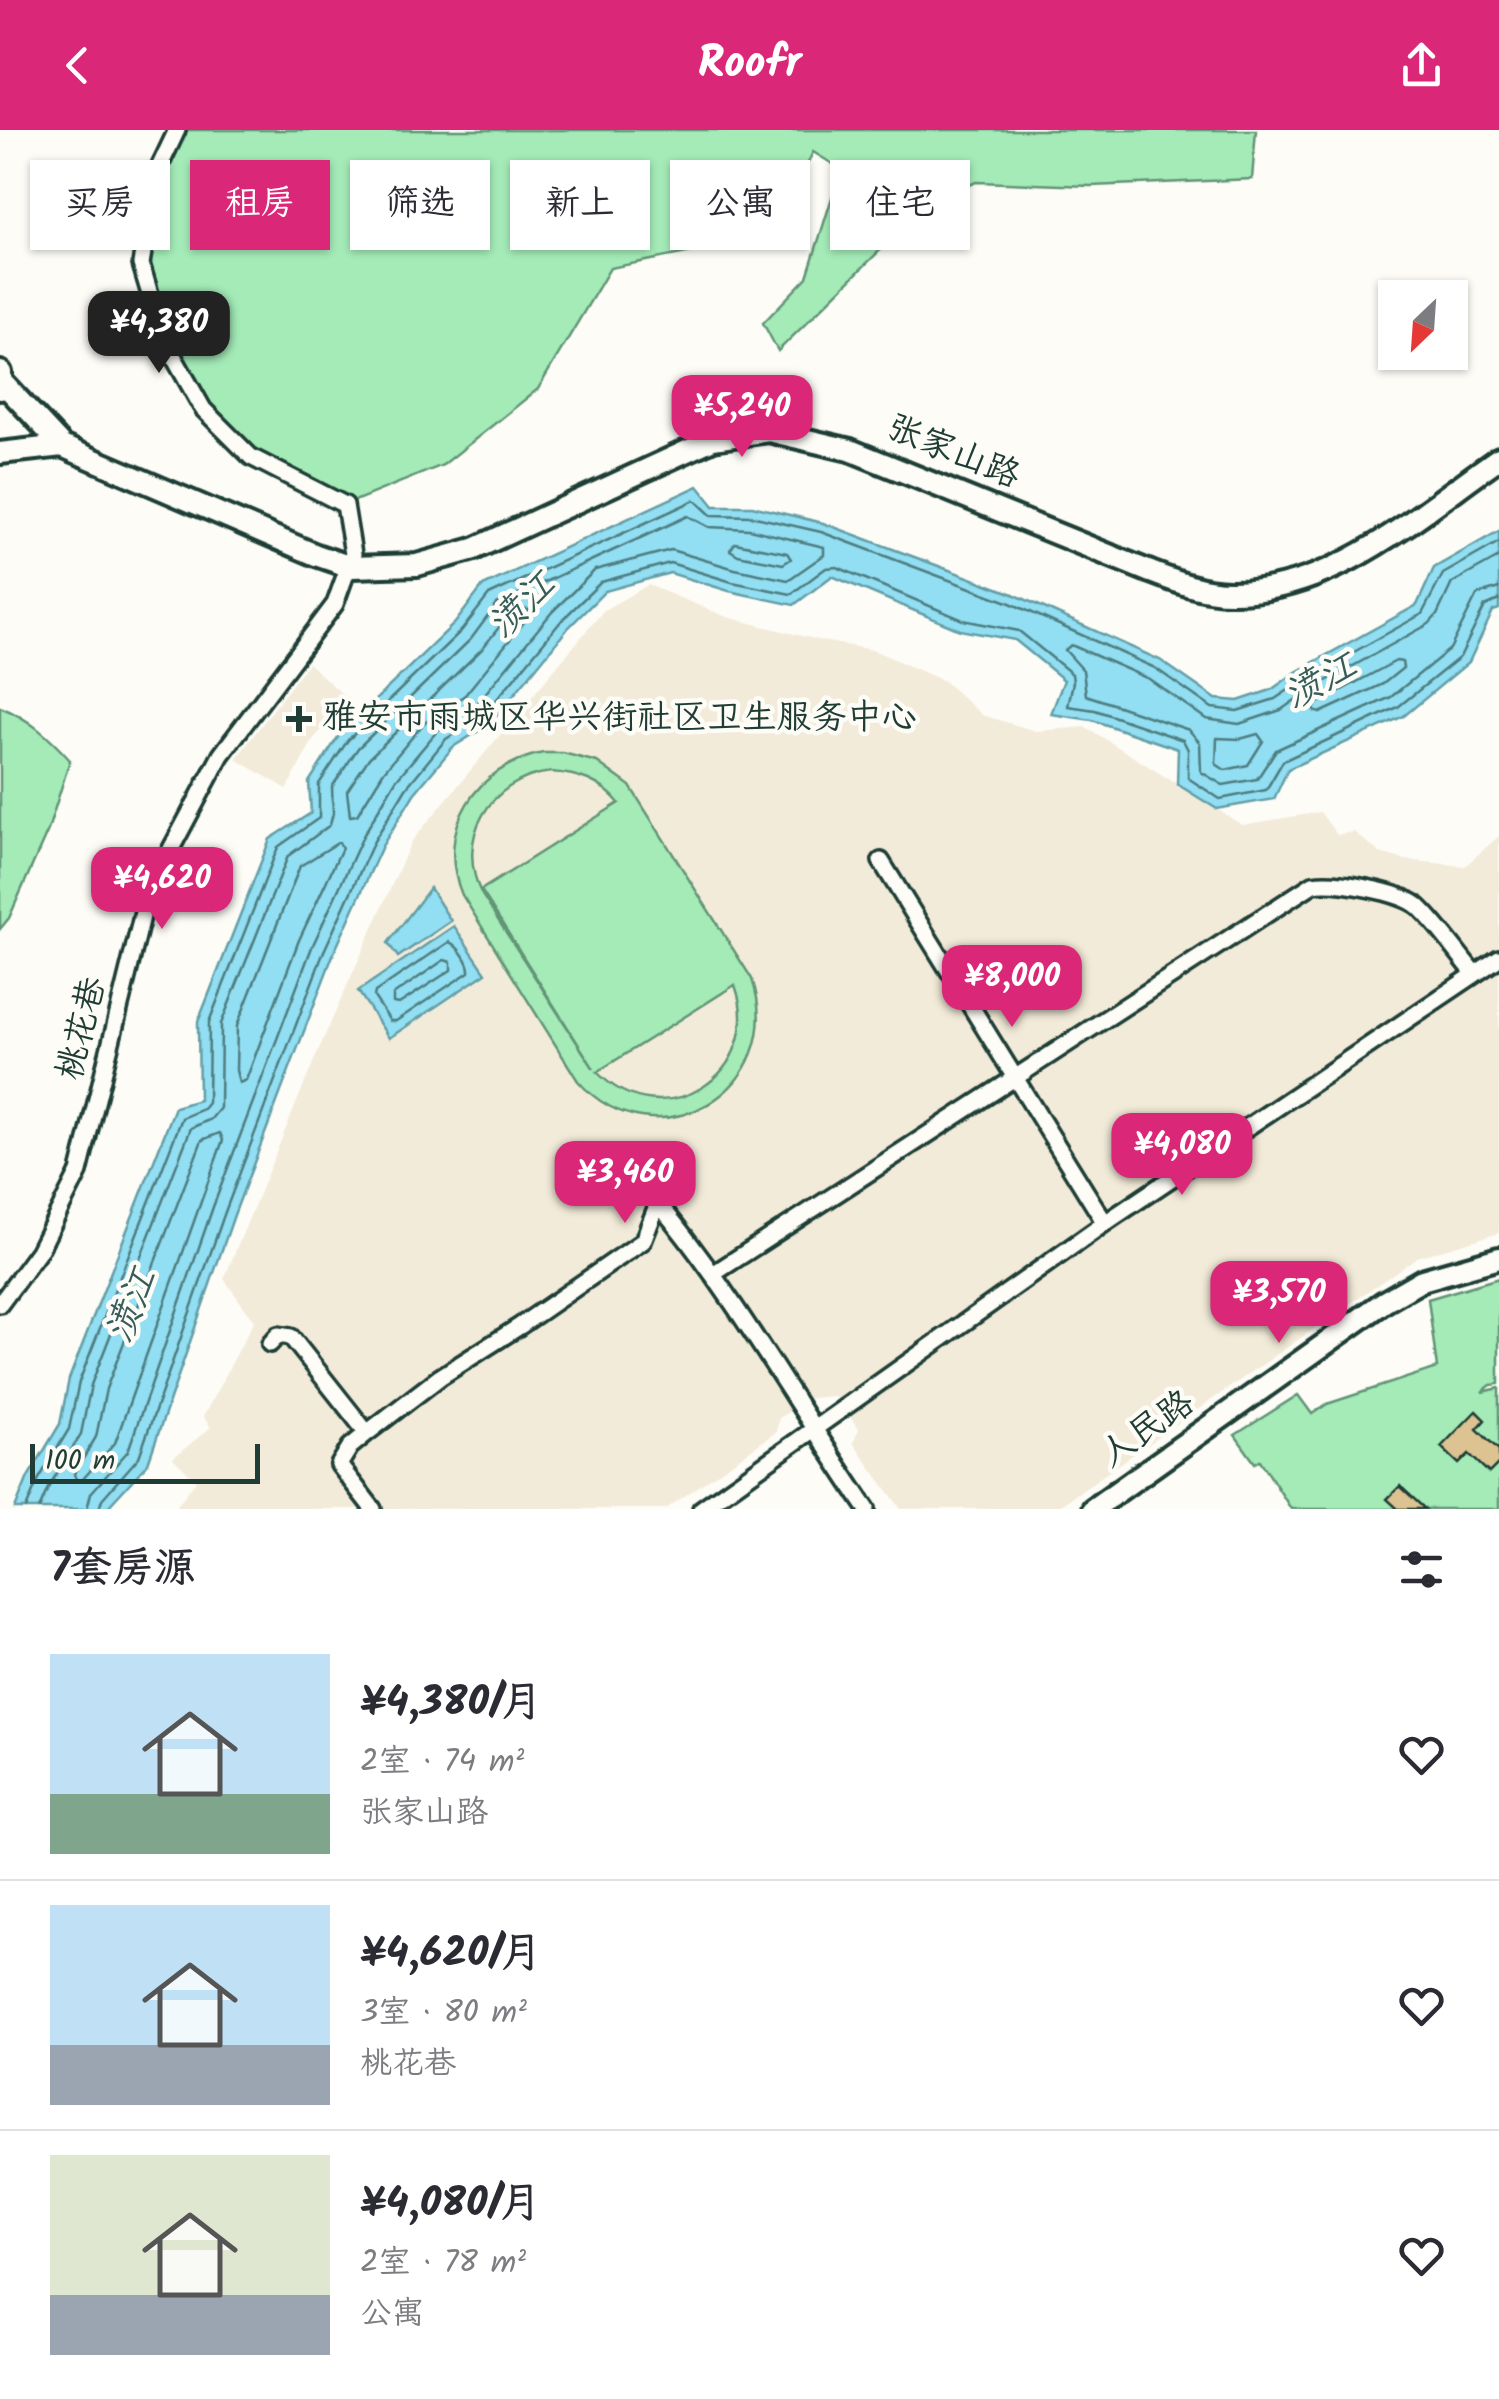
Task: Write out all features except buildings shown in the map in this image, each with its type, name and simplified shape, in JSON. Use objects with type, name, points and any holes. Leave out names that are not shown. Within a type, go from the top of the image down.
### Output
[{"type":"street","points":[[177,130],[156,174],[141,264],[163,338],[203,410],[251,457],[345,505],[354,554],[351,567]]},
{"type":"street","name":"张家山路","points":[[1,381],[62,446],[351,567],[417,564],[474,549],[713,439],[769,432],[850,450],[1188,586],[1230,592],[1289,584],[1351,561],[1499,458]]},
{"type":"street","points":[[0,453],[62,446]]},
{"type":"street","name":"桃花巷","points":[[0,1304],[39,1252],[79,1172],[148,892],[222,754],[335,604],[351,567]]},
{"type":"street","points":[[881,861],[1105,1223]]},
{"type":"street","points":[[713,1274],[1314,884],[1356,886],[1416,903],[1474,973]]},
{"type":"street","points":[[701,1509],[1105,1223],[1499,958]]},
{"type":"street","points":[[373,1509],[338,1466],[350,1447],[440,1376],[643,1241],[658,1203],[713,1274],[868,1509]]},
{"type":"street","name":"人民路","points":[[1093,1509],[1384,1302],[1422,1280],[1499,1258]]},
{"type":"street","points":[[270,1344],[278,1335],[292,1337],[366,1433]]},
{"type":"shaded area","points":[[648,585],[727,617],[873,650],[944,681],[982,715],[1036,731],[1086,727],[1242,825],[1320,812],[1337,835],[1354,832],[1380,853],[1405,860],[1465,866],[1499,836],[1499,1233],[1417,1257],[1055,1509],[901,1509],[853,1443],[859,1429],[834,1396],[810,1398],[779,1418],[776,1432],[666,1509],[179,1509],[177,1505],[196,1481],[173,1458],[211,1427],[203,1417],[254,1321],[224,1279],[315,1058],[411,842],[604,610]]},
{"type":"shaded area","name":"雅安市雨城区华兴街社区卫生服务中心","points":[[308,663],[350,701],[314,738],[287,789],[236,759]]},
{"type":"green space","points":[[177,130],[1256,130],[1252,179],[1091,186],[970,184],[970,160],[830,162],[813,152],[809,160],[670,160],[670,250],[702,250],[610,268],[538,389],[443,465],[345,505],[251,457],[203,409],[163,338],[141,264],[143,250],[170,250],[170,160],[163,160]]},
{"type":"green space","points":[[830,204],[830,250],[880,250],[778,351],[763,323],[807,277]]},
{"type":"green space","points":[[0,707],[38,729],[70,760],[48,830],[9,918],[0,929]]},
{"type":"green space","points":[[543,753],[563,753],[597,762],[630,786],[752,979],[759,1019],[752,1054],[734,1083],[708,1104],[677,1116],[643,1117],[609,1106],[578,1081],[462,895],[453,847],[458,824],[481,786],[519,760]],"holes":[[[551,772],[588,780],[619,803],[481,890],[594,1069],[482,895],[474,874],[475,833],[495,799],[510,786]],[[735,985],[741,1017],[736,1045],[723,1069],[703,1087],[678,1098],[651,1099],[623,1091],[597,1072]]]},
{"type":"green space","points":[[1499,1278],[1499,1384],[1482,1392],[1499,1388],[1499,1509],[1291,1509],[1260,1460],[1255,1463],[1235,1435],[1298,1395],[1312,1414],[1327,1404],[1437,1368],[1428,1299]]},
{"type":"water","name":"𣸣江","points":[[698,486],[714,506],[752,506],[823,523],[1011,593],[1160,660],[1216,699],[1238,701],[1271,690],[1417,605],[1434,568],[1499,531],[1499,609],[1493,611],[1469,662],[1404,716],[1288,769],[1274,799],[1217,809],[1177,784],[1178,749],[1092,720],[1051,714],[1064,680],[1015,640],[960,630],[832,576],[794,605],[670,573],[605,591],[569,627],[490,724],[453,747],[414,794],[382,846],[333,955],[234,1215],[148,1463],[106,1509],[15,1509],[28,1477],[60,1424],[69,1379],[175,1107],[199,1100],[198,1022],[270,839],[311,813],[309,782],[340,734],[455,623],[483,586]]},
{"type":"water","points":[[430,888],[451,921],[398,957],[388,943]]},
{"type":"water","points":[[454,926],[486,973],[389,1038],[358,991]]},
{"type":"place","name":"雅安市雨城区华兴街社区卫生服务中心","points":[[299,719]]}]
